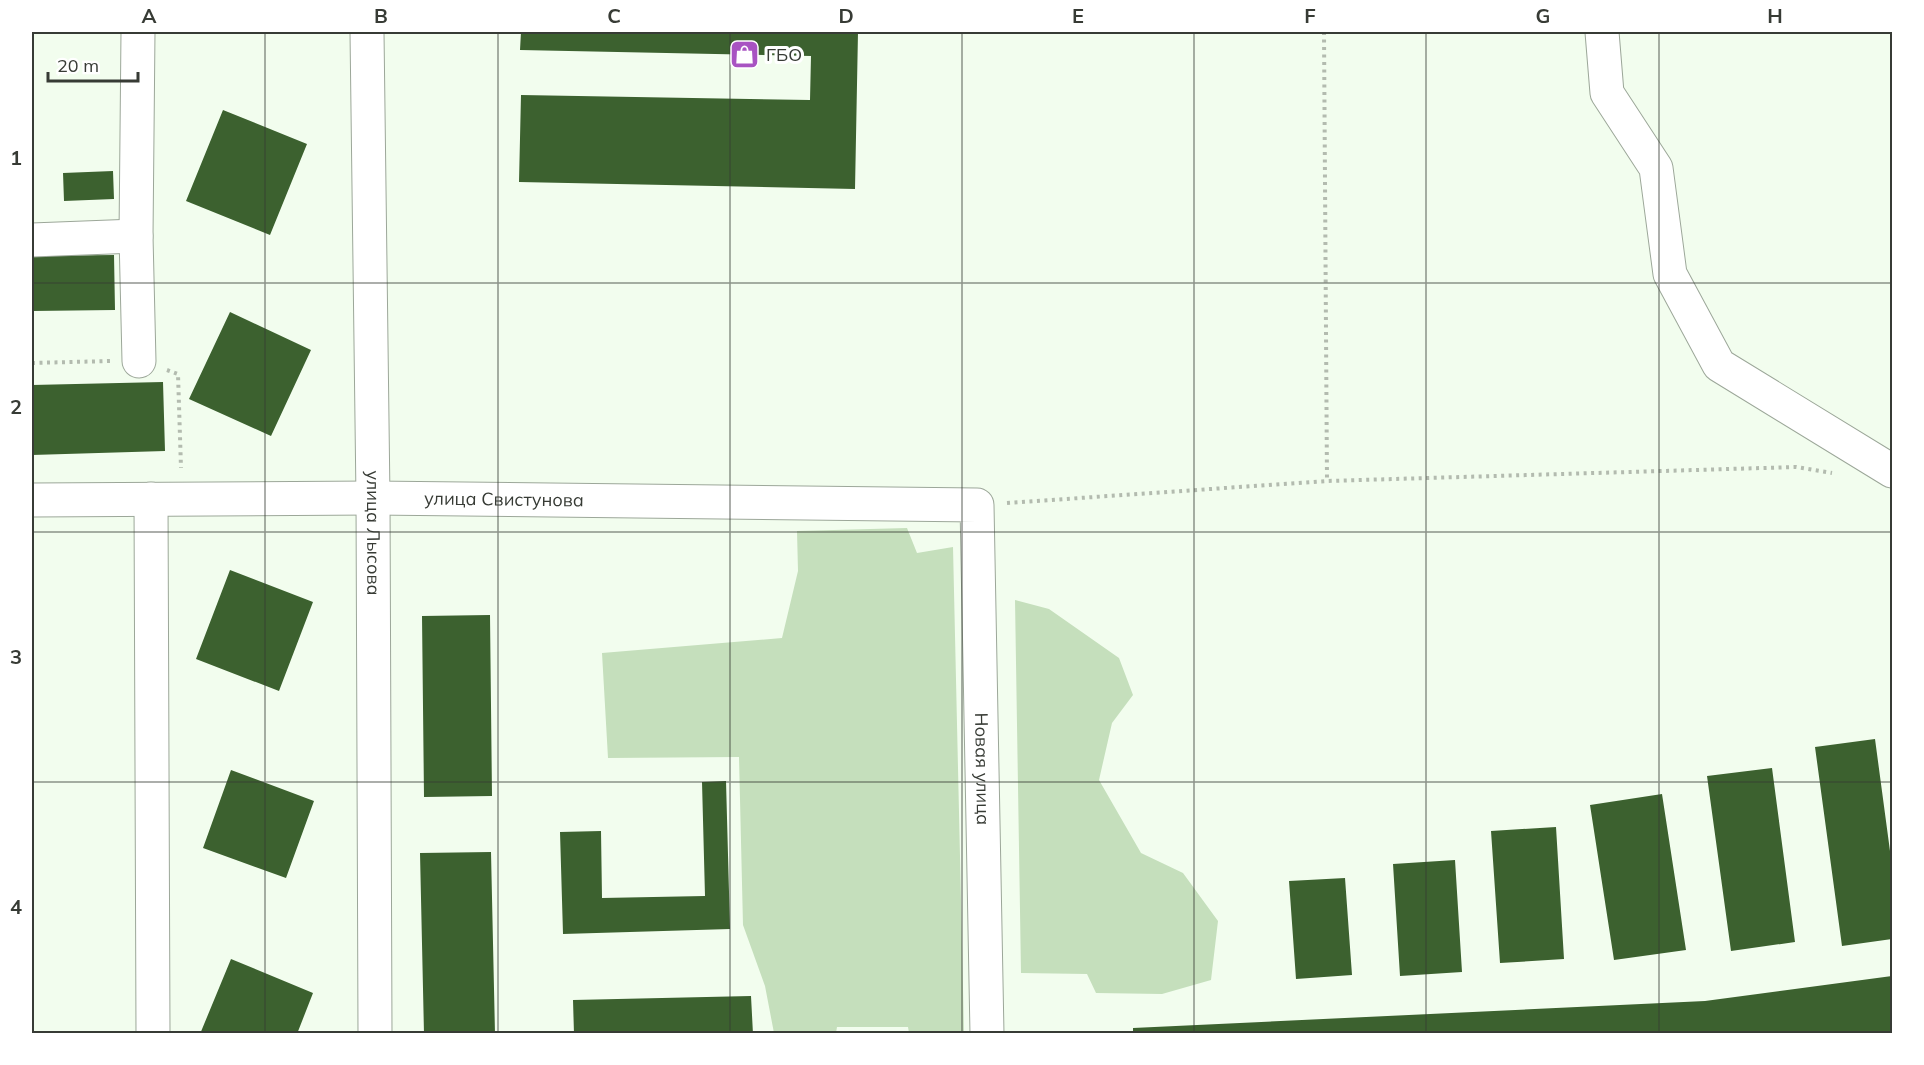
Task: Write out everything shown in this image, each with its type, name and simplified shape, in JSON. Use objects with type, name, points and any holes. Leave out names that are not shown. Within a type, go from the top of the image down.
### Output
[{"type":"street","points":[[138,32],[136,236],[139,361]]},
{"type":"street","name":"улица Лысова","points":[[367,32],[373,498],[375,1034]]},
{"type":"street","points":[[1602,32],[1607,93],[1656,168],[1670,274],[1719,365],[1893,471]]},
{"type":"street","points":[[32,240],[136,236]]},
{"type":"street","name":"улица Свистунова","points":[[32,500],[373,498],[977,505]]},
{"type":"street","points":[[153,1034],[167,499]]},
{"type":"street","name":"Новая улица","points":[[977,505],[987,1034]]},
{"type":"path","points":[[1324,32],[1328,481]]},
{"type":"path","points":[[32,363],[139,361],[178,374],[167,499]]},
{"type":"path","points":[[977,505],[1328,481],[1796,467],[1839,474]]},
{"type":"green space","points":[[907,528],[917,553],[953,547],[964,1033],[909,1033],[908,1027],[837,1027],[836,1033],[774,1033],[765,986],[743,925],[739,757],[608,758],[602,653],[782,638],[798,571],[797,531]]},
{"type":"green space","points":[[1015,600],[1049,609],[1119,658],[1133,695],[1112,723],[1099,780],[1141,853],[1183,873],[1218,921],[1211,980],[1162,994],[1096,993],[1087,974],[1021,973]]},
{"type":"building","points":[[521,32],[858,32],[855,189],[519,182],[521,95],[810,100],[811,56],[520,50]]},
{"type":"building","points":[[223,110],[307,144],[270,235],[186,201]]},
{"type":"building","points":[[113,171],[114,199],[64,201],[63,173]]},
{"type":"building","points":[[114,255],[115,310],[32,311],[32,256]]},
{"type":"building","points":[[230,312],[311,350],[271,436],[189,399]]},
{"type":"building","points":[[163,382],[165,451],[32,455],[32,385]]},
{"type":"building","points":[[230,570],[313,602],[279,691],[196,659]]},
{"type":"building","points":[[490,615],[492,796],[424,797],[422,616]]},
{"type":"building","points":[[1875,739],[1892,866],[1892,939],[1842,946],[1815,747]]},
{"type":"building","points":[[1772,768],[1795,942],[1731,951],[1707,776]]},
{"type":"building","points":[[231,770],[314,801],[286,878],[203,848]]},
{"type":"building","points":[[726,781],[730,929],[563,934],[560,832],[601,831],[602,898],[705,896],[702,782]]},
{"type":"building","points":[[1662,794],[1686,950],[1614,960],[1590,805]]},
{"type":"building","points":[[1556,827],[1564,959],[1500,963],[1491,831]]},
{"type":"building","points":[[491,852],[495,1034],[424,1034],[420,853]]},
{"type":"building","points":[[1455,860],[1462,972],[1400,976],[1393,864]]},
{"type":"building","points":[[1345,878],[1352,975],[1296,979],[1289,881]]},
{"type":"building","points":[[231,959],[313,993],[297,1034],[200,1034]]},
{"type":"building","points":[[1892,976],[1892,1034],[1133,1034],[1133,1028],[1705,1001]]},
{"type":"building","points":[[751,996],[753,1034],[574,1034],[573,1000]]},
{"type":"place","name":"ГБО","points":[[745,55]]}]
